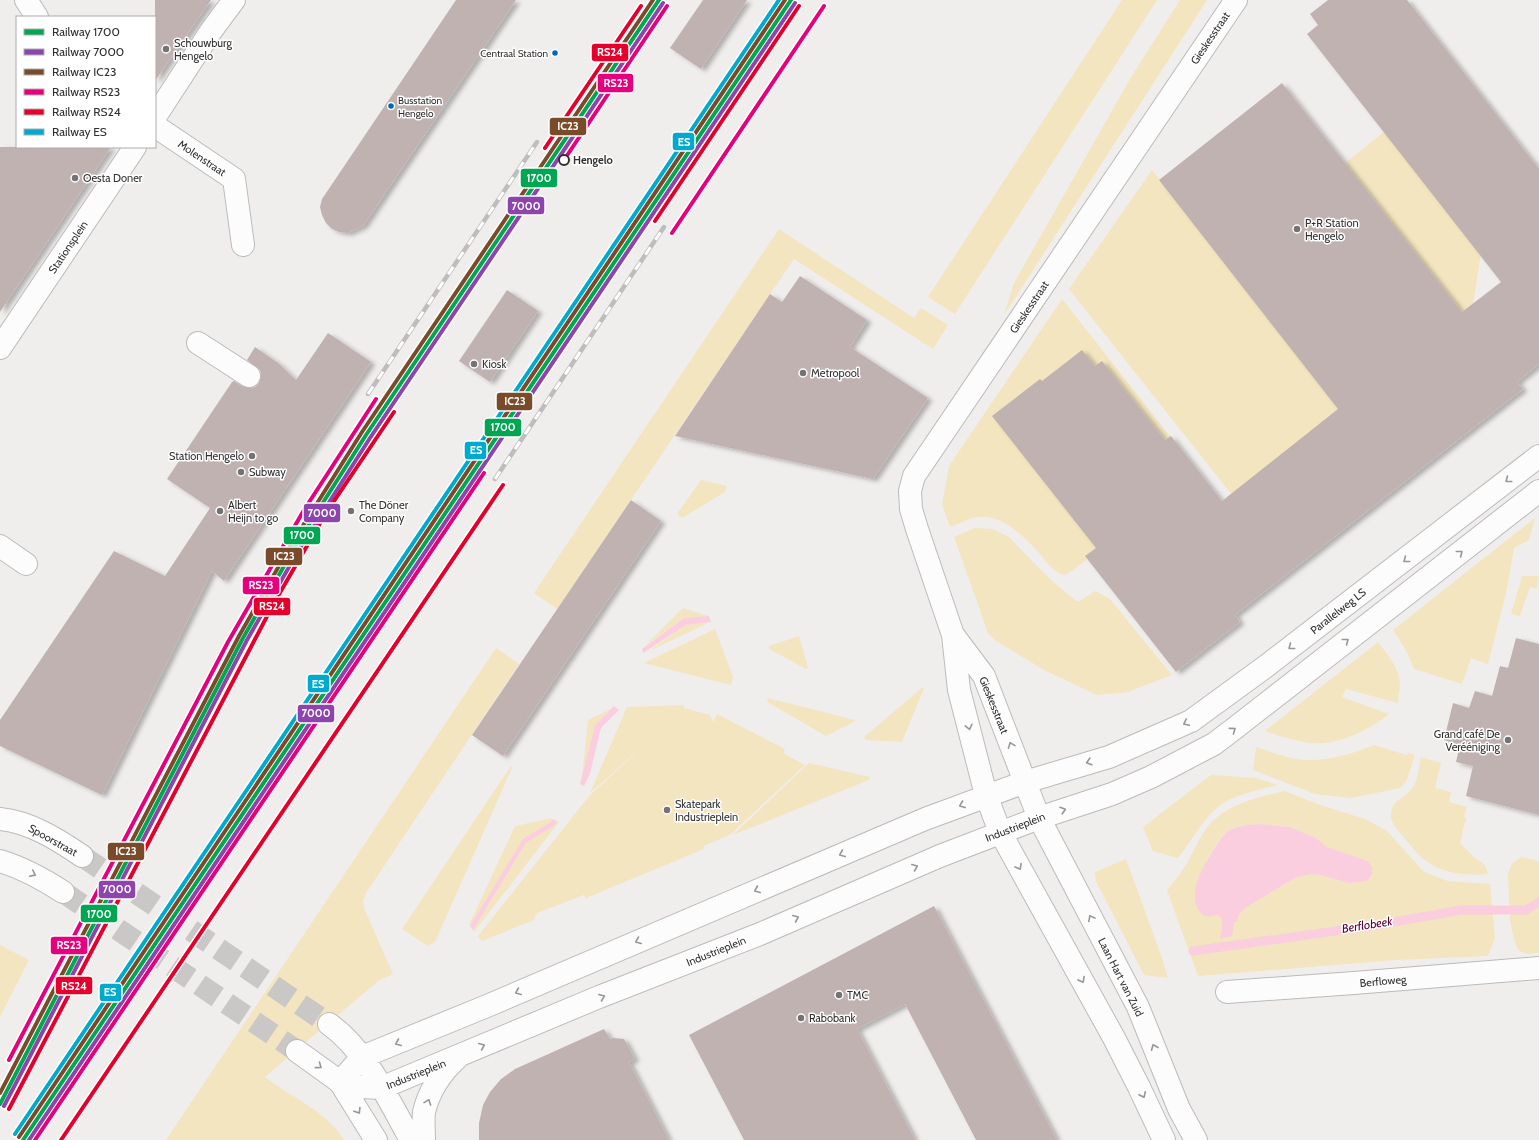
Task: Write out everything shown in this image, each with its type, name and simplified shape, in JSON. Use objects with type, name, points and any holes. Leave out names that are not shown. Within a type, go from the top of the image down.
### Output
[{"type":"main road","points":[[26,0],[36,16]]},
{"type":"main road","points":[[156,115],[211,30],[234,0]]},
{"type":"main road","name":"Gieskesstraat","points":[[1000,832],[986,795],[959,690],[953,635],[911,509],[910,492],[914,476],[1236,0]]},
{"type":"main road","name":"Molenstraat","points":[[156,127],[234,179],[243,245]]},
{"type":"main road","name":"Stationsplein","points":[[0,348],[134,148]]},
{"type":"main road","points":[[198,343],[249,376]]},
{"type":"main road","name":"Parallelweg LS","points":[[1025,782],[1109,757],[1191,721],[1230,693],[1539,456]]},
{"type":"main road","name":"Industrieplein","points":[[340,1082],[361,1087],[381,1088],[604,996],[760,934],[1000,832],[1112,794],[1151,777],[1214,744],[1539,491]]},
{"type":"main road","points":[[0,546],[26,564]]},
{"type":"main road","name":"Gieskesstraat","points":[[953,635],[984,676],[1039,818]]},
{"type":"main road","points":[[340,1082],[362,1057],[487,1006],[916,822],[986,795],[1025,782]]},
{"type":"main road","name":"Laan Hart van Zuid","points":[[1039,818],[1138,1007],[1180,1109],[1196,1140]]},
{"type":"main road","name":"Spoorstraat","points":[[0,819],[19,823],[35,829],[82,856]]},
{"type":"main road","points":[[1000,832],[1114,1038],[1164,1140]]},
{"type":"main road","points":[[0,861],[19,867],[63,892]]},
{"type":"main road","name":"Berfloweg","points":[[1228,992],[1362,983],[1539,968]]},
{"type":"main road","points":[[329,1024],[344,1035],[362,1057],[411,1140]]},
{"type":"main road","points":[[297,1051],[340,1082],[376,1140]]},
{"type":"main road","points":[[424,1140],[424,1113],[432,1089],[443,1071],[460,1055]]},
{"type":"shaded area","points":[[1122,0],[1157,0],[955,314],[928,297]]},
{"type":"shaded area","points":[[1180,0],[1207,0],[1004,315],[1014,283],[1130,79]]},
{"type":"shaded area","points":[[1385,131],[1481,253],[1473,305],[1232,495],[1069,289],[1152,170],[1311,373],[1344,164]]},
{"type":"shaded area","points":[[779,229],[914,318],[921,308],[948,325],[933,349],[794,259],[557,609],[534,593]]},
{"type":"shaded area","points":[[1062,299],[1173,440],[1100,549],[1072,571],[1064,575],[1060,574],[1048,564],[1027,541],[1011,527],[993,518],[973,518],[950,527],[942,504],[949,466]]},
{"type":"shaded area","points":[[701,480],[727,486],[725,492],[682,518],[677,514]]},
{"type":"shaded area","points":[[1535,518],[1529,540],[1514,548],[1506,593],[1488,664],[1471,658],[1462,684],[1414,669],[1407,652],[1393,630]]},
{"type":"shaded area","points":[[975,528],[993,529],[1009,537],[1050,579],[1076,601],[1080,601],[1095,591],[1110,599],[1172,675],[1128,692],[1097,695],[1044,670],[996,641],[988,633],[954,537]]},
{"type":"shaded area","points":[[1522,576],[1539,576],[1537,589],[1530,587],[1520,616],[1511,614]]},
{"type":"shaded area","points":[[683,608],[709,616],[684,618],[645,646]]},
{"type":"shaded area","points":[[709,616],[711,622],[686,625],[643,653],[642,649],[684,618]]},
{"type":"shaded area","points":[[708,623],[649,651],[686,625]]},
{"type":"shaded area","points":[[715,629],[733,677],[731,685],[644,663]]},
{"type":"shaded area","points":[[799,636],[808,668],[806,669],[769,649],[769,646]]},
{"type":"shaded area","points":[[1378,642],[1386,652],[1398,673],[1400,684],[1398,703],[1346,689],[1342,697],[1389,714],[1363,731],[1331,742],[1304,742],[1265,731]]},
{"type":"shaded area","points":[[496,648],[519,664],[366,893],[363,901],[364,908],[393,974],[378,981],[265,1077],[308,1105],[328,1121],[344,1140],[166,1140]]},
{"type":"shaded area","points":[[923,687],[924,688],[902,742],[866,740],[864,737]]},
{"type":"shaded area","points":[[768,698],[855,720],[854,722],[826,736],[767,702]]},
{"type":"shaded area","name":"Skatepark Industrieplein","points":[[684,705],[684,708],[710,715],[713,722],[717,714],[785,749],[783,753],[805,765],[731,834],[704,846],[704,849],[586,898],[584,895],[537,913],[534,920],[482,941],[478,936],[590,795],[650,740],[590,793],[627,707]]},
{"type":"shaded area","points":[[614,706],[619,710],[601,728],[590,774],[584,786],[580,784],[595,725]]},
{"type":"shaded area","points":[[611,709],[595,725],[582,778],[588,720]]},
{"type":"shaded area","points":[[1374,745],[1407,755],[1408,753],[1415,755],[1406,782],[1400,788],[1351,798],[1315,794],[1253,770],[1256,747],[1292,758],[1313,760],[1340,756]]},
{"type":"shaded area","points":[[1421,757],[1441,763],[1435,788],[1451,792],[1449,802],[1467,807],[1464,817],[1467,819],[1460,843],[1475,858],[1485,865],[1488,874],[1460,874],[1434,866],[1419,855],[1393,824],[1391,817],[1392,809],[1415,784]]},
{"type":"shaded area","points":[[809,763],[870,777],[869,780],[733,835]]},
{"type":"shaded area","points":[[511,766],[512,768],[435,942],[428,946],[402,929]]},
{"type":"shaded area","points":[[1211,775],[1256,778],[1278,785],[1238,796],[1218,807],[1202,825],[1178,858],[1153,851],[1143,827]]},
{"type":"shaded area","points":[[1285,791],[1320,805],[1365,819],[1387,831],[1424,872],[1448,881],[1490,884],[1495,938],[1488,956],[1395,960],[1198,976],[1167,890],[1186,866],[1204,831],[1216,818],[1224,812],[1244,802]],"holes":[[[1258,824],[1290,827],[1316,838],[1327,847],[1368,861],[1359,882],[1349,883],[1322,875],[1310,874],[1295,878],[1247,907],[1239,914],[1237,922],[1223,919],[1221,916],[1217,915],[1198,879],[1215,846],[1223,835],[1235,828]]]},
{"type":"shaded area","points":[[552,818],[551,822],[523,840],[470,926],[469,925],[515,826]]},
{"type":"shaded area","points":[[552,819],[557,821],[554,826],[526,843],[473,930],[470,926],[523,839],[551,822]]},
{"type":"shaded area","points":[[557,821],[559,822],[474,932],[473,930],[526,843],[554,826]]},
{"type":"shaded area","points":[[1258,824],[1290,827],[1316,838],[1327,847],[1368,861],[1372,867],[1372,874],[1368,880],[1349,883],[1321,875],[1310,874],[1295,878],[1247,907],[1239,914],[1237,922],[1234,922],[1232,936],[1220,939],[1222,925],[1221,919],[1217,915],[1205,916],[1201,913],[1196,904],[1196,886],[1209,857],[1219,841],[1228,831],[1246,825]]},
{"type":"shaded area","points":[[1521,857],[1539,861],[1539,953],[1526,954],[1518,950],[1510,921],[1508,873],[1512,864]]},
{"type":"shaded area","points":[[1126,859],[1168,978],[1144,975],[1096,881],[1095,872]]},
{"type":"shaded area","points":[[0,945],[29,960],[0,1017]]},
{"type":"building","points":[[155,0],[211,0],[156,80],[156,16]]},
{"type":"building","points":[[456,0],[516,0],[363,226],[348,233],[339,232],[332,229],[326,223],[322,215],[320,207],[322,199]]},
{"type":"building","points":[[703,0],[747,0],[701,69],[670,48]]},
{"type":"building","points":[[1328,0],[1407,0],[1539,169],[1539,364],[1517,382],[1523,389],[1235,615],[1240,622],[1176,672],[1085,556],[1096,548],[992,416],[1040,379],[1042,381],[1082,350],[1095,366],[1102,361],[1165,440],[1171,436],[1222,501],[1338,409],[1159,180],[1282,83],[1462,312],[1501,282],[1307,34],[1318,25],[1310,14]]},
{"type":"building","points":[[0,147],[110,148],[0,312]]},
{"type":"building","name":"Metropool","points":[[800,276],[867,320],[850,347],[928,398],[873,479],[675,436],[770,294],[782,302]]},
{"type":"building","points":[[507,290],[538,311],[490,382],[459,361]]},
{"type":"building","points":[[328,333],[371,362],[224,581],[212,571],[102,795],[0,746],[0,720],[114,551],[165,576],[210,508],[167,479],[232,382],[234,381],[249,388],[255,387],[259,383],[261,376],[260,370],[247,360],[255,347],[278,363],[296,380]]},
{"type":"building","points":[[631,500],[661,521],[503,756],[472,735]]},
{"type":"building","points":[[1516,638],[1539,644],[1539,815],[1466,796],[1473,766],[1456,762],[1460,745],[1444,740],[1453,703],[1469,708],[1475,691],[1492,696],[1500,666],[1508,668]]},
{"type":"building","points":[[934,906],[1057,1140],[976,1140],[905,1004],[857,1029],[915,1140],[744,1140],[689,1035]]},
{"type":"building","points":[[604,1029],[610,1039],[624,1039],[635,1059],[629,1062],[669,1140],[479,1140],[479,1123],[483,1105],[490,1092],[501,1079],[515,1069]]},
{"type":"waterway","name":"Berflobeek","points":[[1193,951],[1371,926],[1461,910],[1526,910],[1539,902]]},
{"type":"tunnel","points":[[82,856],[329,1024]]},
{"type":"tunnel","points":[[63,892],[297,1051]]},
{"type":"railway","points":[[368,394],[537,142]]},
{"type":"railway","points":[[495,479],[664,227]]},
{"type":"rail line","name":"IC23","points":[[0,1093],[239,636],[292,543],[362,432],[653,0]]},
{"type":"rail line","name":"1700","points":[[0,1104],[243,638],[296,545],[366,435],[659,0]]},
{"type":"rail line","name":"ES","points":[[15,1134],[779,0]]},
{"type":"rail line","name":"IC23","points":[[19,1137],[785,0]]},
{"type":"rail line","name":"1700","points":[[23,1140],[791,0]]},
{"type":"rail line","name":"7000","points":[[4,1106],[247,640],[300,548],[370,438],[663,3]]},
{"type":"rail line","name":"7000","points":[[29,1140],[795,3]]},
{"type":"rail line","name":"RS24","points":[[545,148],[641,6]]},
{"type":"rail line","name":"RS23","points":[[564,160],[667,6]]},
{"type":"rail line","name":"RS24","points":[[655,221],[799,6]]},
{"type":"rail line","name":"RS23","points":[[672,233],[824,6]]},
{"type":"rail line","name":"RS23","points":[[9,1060],[228,642],[304,510],[376,399]]},
{"type":"rail line","name":"RS24","points":[[9,1109],[274,603],[326,513],[394,412]]},
{"type":"rail line","name":"RS23","points":[[35,1140],[484,473]]},
{"type":"rail line","name":"RS24","points":[[61,1140],[503,485]]},
{"type":"place","name":"Schouwburg Hengelo","points":[[166,49]]},
{"type":"place","name":"Centraal Station","points":[[555,53]]},
{"type":"place","name":"Busstation Hengelo","points":[[391,106]]},
{"type":"place","name":"Hengelo","points":[[564,160]]},
{"type":"place","name":"Oesta Doner","points":[[75,178]]},
{"type":"place","name":"P+R Station Hengelo","points":[[1297,229]]},
{"type":"place","name":"Kiosk","points":[[474,364]]},
{"type":"place","name":"Metropool","points":[[803,373]]},
{"type":"place","name":"Station Hengelo","points":[[252,456]]},
{"type":"place","name":"Subway","points":[[241,472]]},
{"type":"place","name":"Albert Heijn to go","points":[[220,511]]},
{"type":"place","name":"The Döner Company","points":[[351,511]]},
{"type":"place","name":"Grand café De Verééniging","points":[[1508,740]]},
{"type":"place","name":"Skatepark Industrieplein","points":[[667,810]]},
{"type":"place","name":"TMC","points":[[839,995]]},
{"type":"place","name":"Rabobank","points":[[801,1018]]}]
